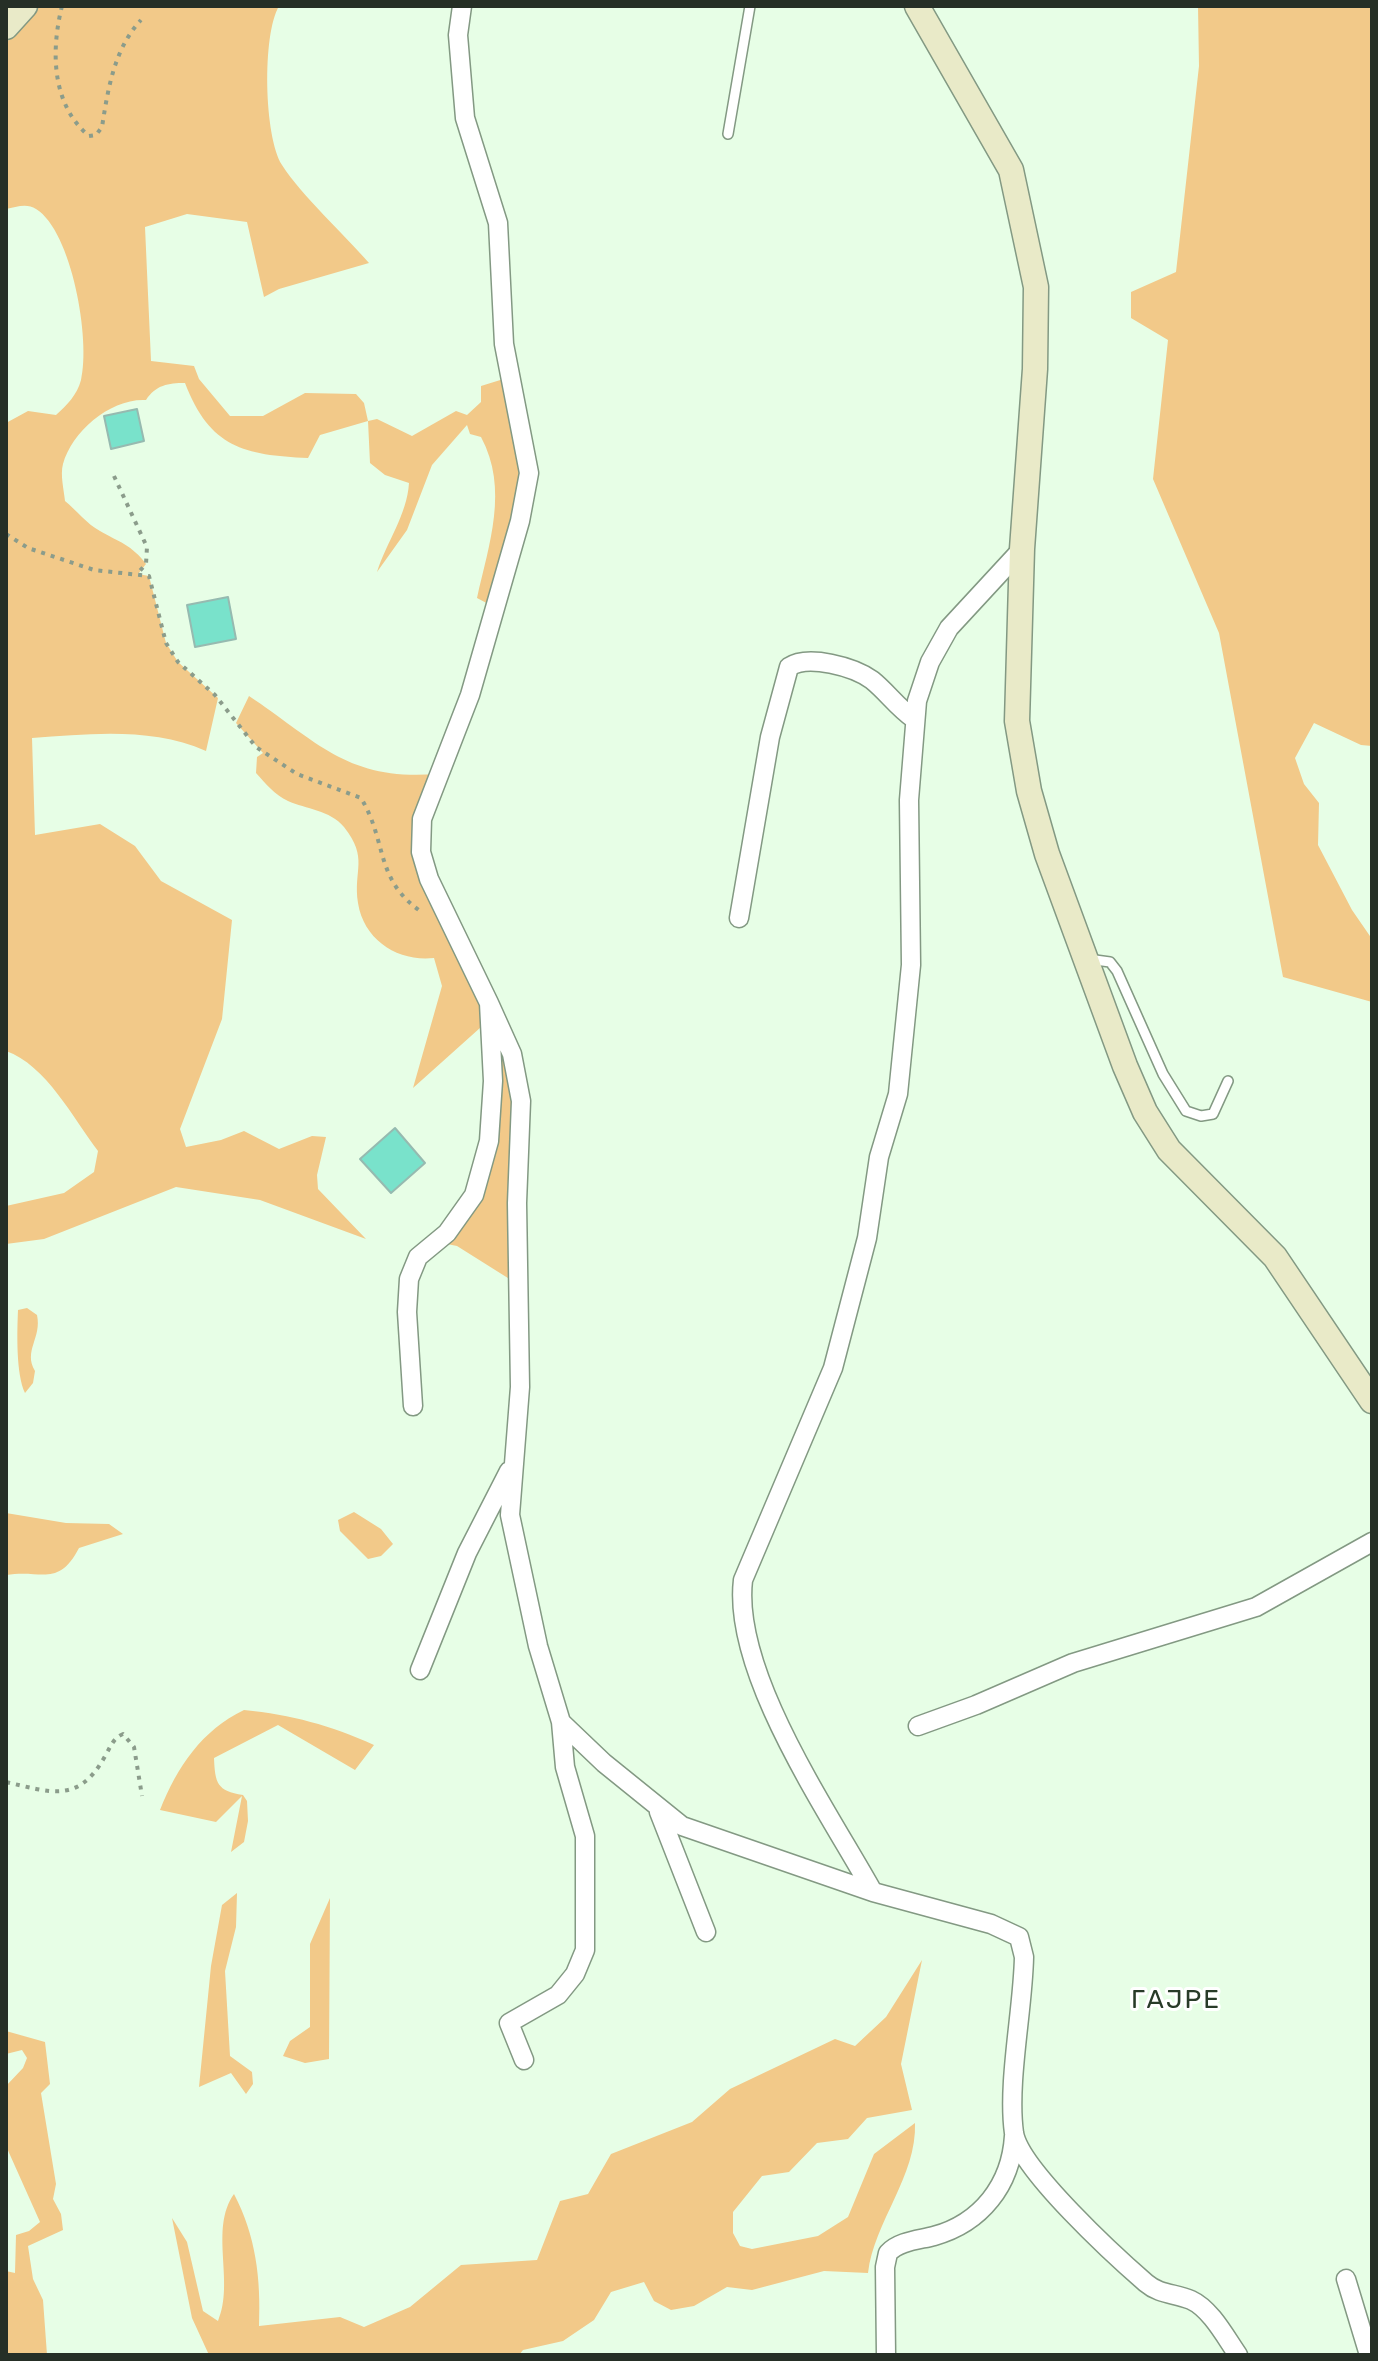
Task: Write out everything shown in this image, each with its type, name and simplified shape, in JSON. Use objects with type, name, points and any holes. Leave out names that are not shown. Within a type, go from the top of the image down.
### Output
[{"type":"main road","points":[[6,27],[25,6]]},
{"type":"main road","points":[[917,6],[1011,170],[1036,287],[1035,369],[1022,549],[1017,721],[1029,791],[1085,959],[1145,1112],[1169,1150],[1275,1257],[1372,1401]]},
{"type":"street","points":[[462,6],[458,35],[463,104],[471,144],[498,223],[504,344],[529,473],[520,521],[496,608],[465,710],[429,792],[420,840],[429,879],[512,1054],[521,1101],[517,1203],[520,1387],[509,1497],[512,1533],[538,1646],[561,1722],[565,1767],[585,1836],[586,1946],[579,1967],[561,1992],[509,2023],[524,2060]]},
{"type":"street","points":[[873,1892],[779,1723],[744,1631],[741,1598],[749,1563],[833,1368],[867,1238],[879,1157],[898,1094],[911,965],[909,813],[914,719],[923,679],[945,635],[1022,549]]},
{"type":"street","points":[[739,918],[770,737],[789,667],[798,662],[813,661],[861,674],[914,719]]},
{"type":"street","points":[[413,1406],[407,1321],[409,1279],[418,1257],[464,1213],[479,1181],[493,1101],[489,1003]]},
{"type":"street","points":[[420,1670],[467,1553],[514,1461]]},
{"type":"street","points":[[918,1726],[1073,1663],[1256,1607],[1372,1542]]},
{"type":"street","points":[[561,1722],[656,1807],[700,1833],[873,1892],[991,1924],[1019,1937],[1024,1978],[1014,2133],[1007,2172],[974,2218],[952,2231],[896,2246],[888,2253],[885,2267],[886,2355]]},
{"type":"street","points":[[656,1807],[684,1870],[706,1932]]},
{"type":"street","points":[[1014,2133],[1027,2159],[1114,2255],[1159,2292],[1192,2301],[1206,2311],[1238,2355]]},
{"type":"street","points":[[1346,2279],[1369,2355]]},
{"type":"lane","points":[[728,134],[750,6]]},
{"type":"lane","points":[[1085,959],[1110,962],[1117,971],[1163,1074],[1186,1111],[1201,1116],[1213,1114],[1228,1081]]},
{"type":"path","points":[[62,6],[55,36],[54,65],[73,115],[89,136],[96,135],[102,127],[116,62],[129,33],[141,20]]},
{"type":"path","points":[[114,476],[147,547],[146,564],[137,574]]},
{"type":"path","points":[[6,534],[28,548],[94,570],[149,576],[159,627],[172,653],[215,695],[256,747],[297,774],[361,798],[376,829],[394,888],[428,917]]},
{"type":"path","points":[[6,1782],[52,1791],[76,1789],[95,1774],[113,1742],[123,1734],[134,1747],[142,1796]]},
{"type":"shaded area","points":[[38,6],[279,6],[270,39],[267,86],[276,151],[282,165],[300,189],[369,263],[279,289],[264,297],[247,222],[187,214],[145,227],[151,361],[194,366],[199,379],[230,416],[263,416],[305,393],[356,394],[364,403],[368,421],[320,435],[308,458],[265,454],[232,444],[218,435],[195,405],[185,383],[179,383],[158,388],[146,400],[133,401],[107,411],[84,429],[63,464],[65,501],[91,525],[130,548],[146,564],[138,574],[149,576],[166,643],[178,662],[218,698],[206,751],[185,743],[142,735],[32,738],[35,835],[100,824],[135,846],[161,881],[232,920],[222,1019],[180,1129],[186,1147],[221,1140],[244,1131],[279,1149],[312,1136],[326,1137],[317,1175],[318,1189],[366,1239],[260,1200],[176,1187],[44,1239],[6,1244],[6,1206],[64,1193],[94,1172],[98,1151],[46,1080],[34,1068],[6,1051],[6,423],[28,411],[56,415],[77,390],[83,362],[81,315],[76,288],[60,240],[49,221],[33,207],[6,209],[6,43]]},
{"type":"shaded area","points":[[1198,6],[1372,6],[1372,746],[1361,745],[1314,723],[1295,758],[1304,784],[1319,803],[1318,845],[1352,910],[1372,939],[1372,1002],[1283,977],[1219,633],[1153,479],[1168,340],[1131,318],[1131,292],[1176,272],[1199,66]]},
{"type":"shaded area","points":[[510,377],[527,448],[496,608],[477,598],[491,537],[495,497],[494,476],[481,437],[470,434],[467,425],[432,465],[407,530],[377,572],[401,517],[409,483],[385,475],[370,463],[368,421],[377,419],[412,436],[456,411],[467,415],[481,402],[481,386]]},
{"type":"shaded area","points":[[249,696],[315,743],[356,765],[406,775],[437,774],[420,841],[512,1054],[519,1285],[457,1246],[437,1242],[479,1181],[490,1019],[413,1088],[442,986],[434,958],[396,952],[375,938],[367,928],[358,903],[358,856],[352,838],[338,821],[283,798],[256,773],[257,757],[263,753],[236,723]]},
{"type":"shaded area","points":[[27,1308],[37,1315],[38,1323],[31,1357],[35,1371],[33,1383],[25,1393],[17,1341],[18,1310]]},
{"type":"shaded area","points":[[354,1512],[381,1529],[393,1544],[381,1556],[368,1559],[340,1531],[338,1520]]},
{"type":"shaded area","points":[[6,1513],[66,1523],[109,1524],[123,1534],[79,1548],[64,1568],[56,1573],[6,1575]]},
{"type":"shaded area","points":[[244,1710],[310,1722],[374,1745],[355,1770],[278,1725],[214,1758],[219,1784],[228,1791],[243,1795],[247,1801],[248,1821],[244,1842],[231,1852],[242,1796],[216,1822],[160,1810],[174,1779],[203,1739]]},
{"type":"shaded area","points":[[237,1893],[236,1927],[225,1971],[230,2056],[252,2072],[253,2084],[246,2094],[231,2073],[199,2087],[211,1966],[222,1905]]},
{"type":"shaded area","points":[[330,1898],[329,2059],[305,2063],[283,2056],[290,2041],[310,2027],[310,1944]]},
{"type":"shaded area","points":[[922,1960],[901,2064],[912,2110],[867,2118],[848,2139],[817,2143],[789,2172],[762,2176],[733,2212],[733,2233],[740,2246],[752,2249],[818,2236],[848,2217],[874,2154],[915,2123],[909,2162],[878,2236],[868,2273],[824,2271],[752,2290],[727,2287],[694,2306],[671,2310],[654,2301],[644,2282],[611,2292],[594,2320],[563,2341],[523,2350],[519,2355],[209,2355],[192,2318],[172,2218],[187,2242],[203,2311],[218,2321],[224,2290],[223,2223],[234,2194],[256,2258],[259,2326],[340,2317],[364,2327],[410,2307],[461,2265],[537,2260],[560,2201],[588,2194],[611,2154],[692,2122],[730,2089],[835,2039],[855,2046],[886,2017]]},
{"type":"shaded area","points":[[6,2031],[45,2042],[50,2084],[41,2093],[56,2184],[53,2199],[61,2214],[63,2230],[28,2246],[33,2279],[43,2300],[47,2355],[6,2355],[6,2271],[15,2273],[16,2235],[29,2231],[40,2222],[6,2146],[6,2086],[23,2068],[27,2058],[22,2050],[6,2054]]},
{"type":"building","points":[[137,409],[144,441],[111,449],[104,416]]},
{"type":"building","points":[[228,597],[236,639],[195,647],[187,605]]},
{"type":"building","points":[[395,1128],[425,1163],[391,1193],[360,1159]]},
{"type":"district","name":"ГАЈРЕ","points":[[1176,2000]]}]
